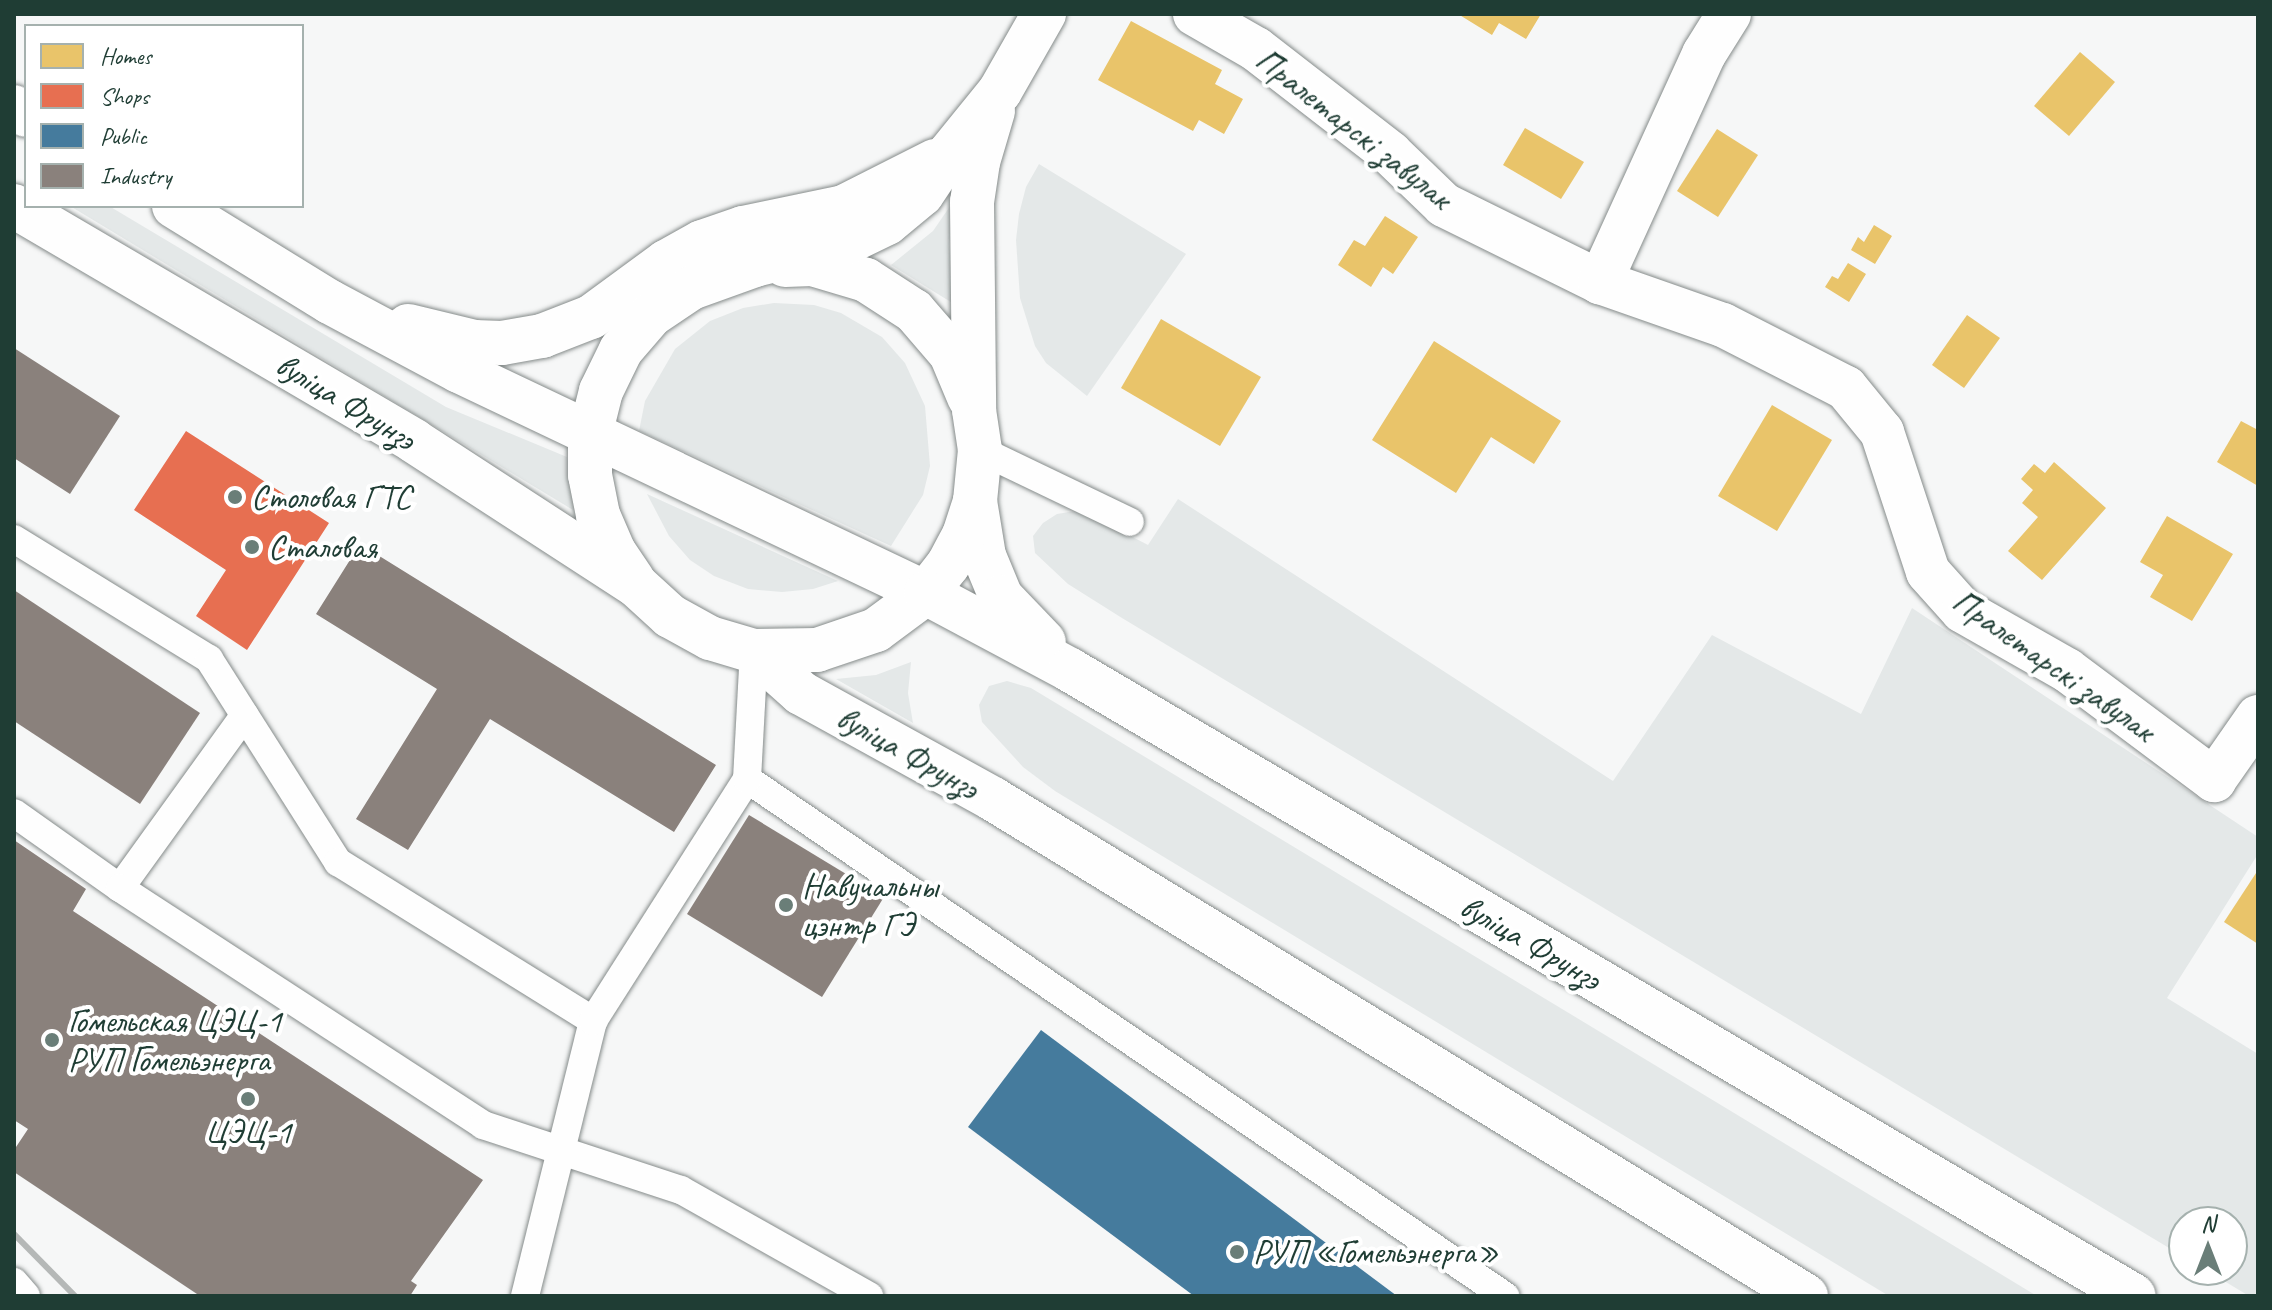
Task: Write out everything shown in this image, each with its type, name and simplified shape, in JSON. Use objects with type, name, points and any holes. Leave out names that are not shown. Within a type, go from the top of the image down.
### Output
[{"type":"main road","points":[[636,585],[614,552],[598,515],[590,475],[590,435],[601,391],[621,350],[651,315],[691,288],[755,265],[848,242],[887,223],[922,194],[948,155],[1000,91],[1044,14]]},
{"type":"main road","name":"Пралетарскі завулак","points":[[1195,14],[1256,49],[1390,153],[1444,205],[1600,282],[1723,325],[1846,388],[1882,432],[1928,572],[1963,611],[2067,670],[2214,780],[2258,717]]},
{"type":"main road","points":[[1600,282],[1704,54],[1729,14]]},
{"type":"main road","points":[[1000,91],[978,162],[972,202],[977,430],[975,501],[984,556],[1001,597],[1070,670]]},
{"type":"main road","name":"вуліца Фрунзэ","points":[[330,302],[474,342],[502,343],[542,336],[591,317],[666,262],[702,242],[743,228],[844,207],[948,155]]},
{"type":"main road","name":"вуліца Фрунзэ","points":[[14,206],[414,441],[636,585],[670,616],[710,638],[754,651],[817,650],[876,630],[926,593],[948,565],[964,535],[975,501]]},
{"type":"main road","name":"вуліца Фрунзэ","points":[[177,208],[330,302],[459,371],[926,593],[1070,670],[2134,1296]]},
{"type":"main road","points":[[755,265],[812,264],[866,280],[914,311],[951,354],[977,430]]},
{"type":"main road","name":"вуліца Фрунзэ","points":[[754,651],[801,693],[993,799],[1806,1296]]},
{"type":"lane","points":[[977,430],[1130,522]]},
{"type":"lane","points":[[14,539],[209,659],[338,862],[593,1021]]},
{"type":"lane","points":[[525,1296],[593,1021],[747,779],[754,651]]},
{"type":"lane","points":[[120,888],[245,715]]},
{"type":"lane","points":[[747,779],[1505,1296]]},
{"type":"lane","points":[[14,813],[120,888],[483,1125],[681,1190],[869,1296]]},
{"type":"lane","points":[[14,1282],[26,1296]]},
{"type":"shaded area","points":[[1039,164],[1186,254],[1087,396],[1046,363],[1035,346],[1020,298],[1016,240],[1019,214],[1026,187]]},
{"type":"shaded area","points":[[955,199],[949,244],[954,304],[891,265],[933,231]]},
{"type":"shaded area","points":[[73,208],[112,208],[446,407],[567,457],[578,513]]},
{"type":"shaded area","points":[[774,303],[814,305],[841,313],[882,337],[905,363],[925,406],[930,466],[923,495],[891,546],[639,431],[645,401],[675,349],[710,321],[743,308]]},
{"type":"shaded area","points":[[647,494],[838,581],[813,589],[782,592],[748,589],[714,576],[690,560],[669,536]]},
{"type":"shaded area","points":[[1178,499],[1613,781],[1712,635],[1861,714],[1912,608],[2258,837],[2258,854],[2167,998],[2258,1054],[2258,1296],[2249,1296],[2232,1286],[2248,1286],[2248,1206],[2168,1206],[2168,1247],[1122,618],[1068,584],[1035,553],[1033,536],[1043,523],[1057,514],[1075,511],[1094,517],[1148,545]]},
{"type":"shaded area","points":[[911,662],[908,693],[913,723],[836,679],[876,675]]},
{"type":"shaded area","points":[[1007,681],[1031,688],[2037,1296],[1889,1296],[1055,791],[1023,767],[982,722],[979,705],[989,686]]},
{"type":"building: Homes","points":[[1458,14],[1541,14],[1526,39],[1499,23],[1492,35]]},
{"type":"building: Homes","points":[[1131,21],[1222,70],[1215,84],[1243,99],[1224,134],[1199,120],[1193,131],[1098,80]]},
{"type":"building: Homes","points":[[2080,52],[2115,82],[2069,136],[2034,106]]},
{"type":"building: Homes","points":[[1525,128],[1584,162],[1561,199],[1503,165]]},
{"type":"building: Homes","points":[[1717,129],[1758,155],[1718,217],[1677,191]]},
{"type":"building: Homes","points":[[1385,216],[1418,237],[1393,274],[1383,267],[1371,287],[1338,265],[1354,240],[1365,246]]},
{"type":"building: Homes","points":[[1874,225],[1892,236],[1875,264],[1851,250],[1858,237],[1864,242]]},
{"type":"building: Homes","points":[[1848,263],[1866,274],[1849,302],[1825,287],[1832,276],[1838,279]]},
{"type":"building: Homes","points":[[1967,315],[2000,338],[1964,388],[1932,365]]},
{"type":"building: Homes","points":[[1161,319],[1261,377],[1220,446],[1121,388]]},
{"type":"building: Homes","points":[[1434,341],[1561,421],[1534,464],[1491,437],[1456,493],[1372,440]]},
{"type":"building: Homes","points":[[1772,405],[1832,440],[1777,531],[1718,496]]},
{"type":"building: Homes","points":[[2241,421],[2258,430],[2258,486],[2217,462]]},
{"type":"building: Homes","points":[[2054,462],[2106,508],[2042,580],[2008,551],[2038,517],[2022,503],[2033,490],[2021,479],[2034,464],[2045,473]]},
{"type":"building: Homes","points":[[2167,516],[2233,554],[2192,621],[2150,597],[2163,575],[2140,562]]},
{"type":"building: Homes","points":[[2258,870],[2258,944],[2224,922]]},
{"type":"building: Shops","name":"Сталовая","points":[[186,431],[329,523],[247,650],[196,616],[226,570],[134,510]]},
{"type":"building: Public","name":"РУП «Гомельэнерга»","points":[[1041,1030],[1397,1296],[1194,1296],[968,1127]]},
{"type":"building: Industry","points":[[14,348],[120,416],[70,494],[14,458]]},
{"type":"building: Industry","points":[[360,544],[716,765],[674,832],[490,719],[408,850],[356,819],[437,689],[316,614]]},
{"type":"building: Industry","points":[[14,590],[200,713],[140,804],[14,721]]},
{"type":"building: Industry","name":"Навучальны цэнтр ГЭ","points":[[749,815],[884,897],[822,997],[687,914]]},
{"type":"building: Industry","points":[[14,840],[86,889],[73,911],[483,1180],[411,1281],[417,1285],[410,1296],[200,1296],[14,1172],[14,1150],[28,1129],[14,1120]]},
{"type":"railway","points":[[14,1234],[75,1296]]},
{"type":"place","name":"Столовая ГТС","points":[[235,497]]},
{"type":"place","name":"Сталовая","points":[[252,547]]},
{"type":"place","name":"Навучальны цэнтр ГЭ","points":[[786,905]]},
{"type":"place","name":"Гомельская ЦЭЦ-1 РУП Гомельэнерга","points":[[52,1040]]},
{"type":"place","name":"ЦЭЦ-1","points":[[248,1099]]},
{"type":"place","name":"РУП «Гомельэнерга»","points":[[1237,1252]]}]
